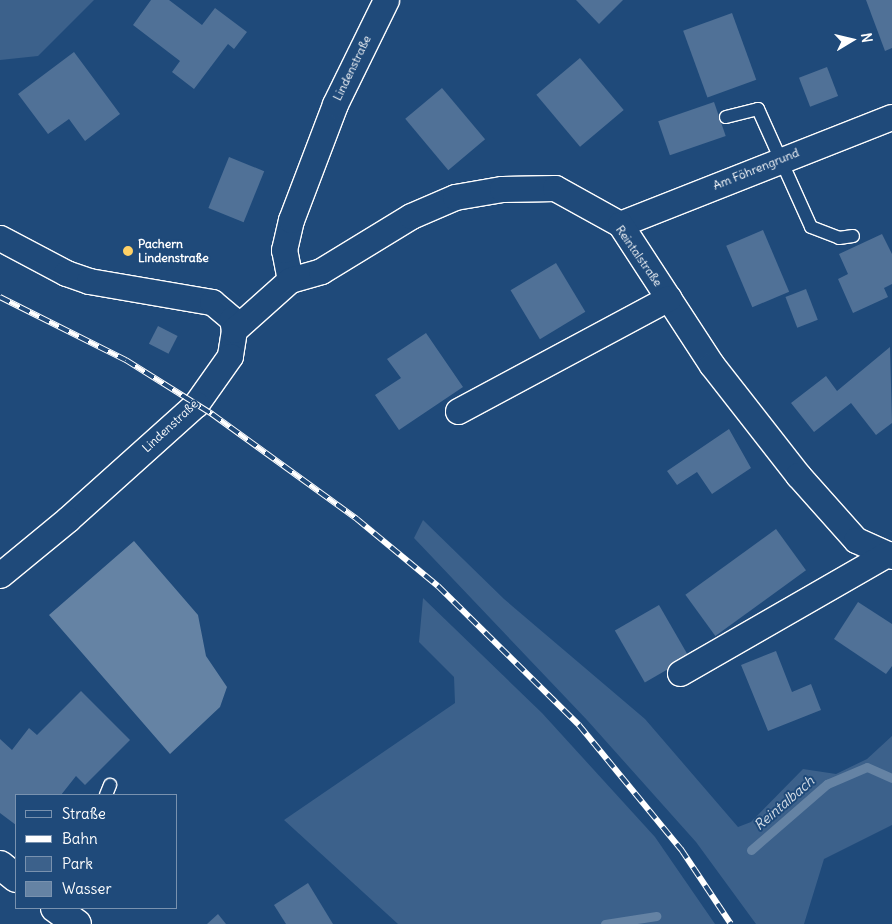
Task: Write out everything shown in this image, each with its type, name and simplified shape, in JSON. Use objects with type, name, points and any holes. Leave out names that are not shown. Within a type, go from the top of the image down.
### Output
[{"type":"main road","points":[[0,865],[15,877]]},
{"type":"street","name":"Lindenstraße","points":[[290,280],[284,250],[290,220],[335,104],[386,0]]},
{"type":"street","name":"Am Föhrengrund","points":[[620,224],[779,159],[892,117]]},
{"type":"street","name":"Reintalstraße","points":[[290,280],[322,271],[411,216],[455,197],[502,189],[555,188],[620,224],[712,364],[798,475],[856,540],[890,555]]},
{"type":"street","points":[[0,238],[66,274],[89,280],[212,302],[232,319],[234,330]]},
{"type":"street","points":[[234,330],[290,280]]},
{"type":"street","points":[[458,411],[669,298]]},
{"type":"street","name":"Lindenstraße","points":[[0,575],[196,404],[230,356],[234,330]]},
{"type":"street","points":[[680,673],[890,555]]},
{"type":"lane","points":[[726,117],[758,109],[811,227],[839,238],[853,236]]},
{"type":"green space","points":[[0,0],[94,0],[38,56],[0,60]]},
{"type":"green space","points":[[423,520],[504,599],[645,719],[738,827],[751,822],[803,769],[836,774],[867,759],[892,736],[892,825],[824,859],[804,924],[756,924],[696,842],[587,720],[414,538]]},
{"type":"green space","points":[[423,598],[542,713],[655,837],[715,924],[398,924],[284,820],[455,703],[454,677],[419,642]]},
{"type":"water","points":[[134,541],[198,615],[206,656],[227,687],[220,707],[170,754],[49,615]]},
{"type":"building","points":[[151,0],[169,0],[202,25],[215,8],[247,32],[234,49],[228,44],[194,89],[172,72],[180,61],[133,25]]},
{"type":"building","points":[[576,0],[623,0],[599,24]]},
{"type":"building","points":[[866,0],[892,0],[892,48],[885,51]]},
{"type":"building","points":[[732,13],[756,80],[707,98],[683,31]]},
{"type":"building","points":[[74,52],[120,114],[85,141],[69,119],[48,134],[18,94]]},
{"type":"building","points":[[580,58],[624,110],[580,147],[536,95]]},
{"type":"building","points":[[827,67],[838,96],[810,107],[799,78]]},
{"type":"building","points":[[442,88],[485,139],[448,170],[405,119]]},
{"type":"building","points":[[714,102],[726,136],[670,155],[658,121]]},
{"type":"building","points":[[229,157],[264,171],[244,222],[208,208]]},
{"type":"building","points":[[763,230],[789,292],[752,307],[726,246]]},
{"type":"building","points":[[882,234],[892,254],[892,284],[884,288],[888,297],[853,313],[838,279],[848,274],[839,254]]},
{"type":"building","points":[[556,263],[585,312],[540,339],[511,290]]},
{"type":"building","points":[[806,289],[818,320],[797,328],[785,297]]},
{"type":"building","points":[[158,326],[178,336],[169,354],[149,344]]},
{"type":"building","points":[[426,333],[463,387],[399,430],[375,395],[401,378],[387,359]]},
{"type":"building","points":[[890,347],[892,423],[876,435],[851,403],[814,432],[791,403],[826,376],[837,391]]},
{"type":"building","points":[[729,429],[751,468],[712,494],[697,472],[677,485],[667,471]]},
{"type":"building","points":[[776,529],[806,570],[715,636],[685,595]]},
{"type":"building","points":[[858,602],[892,624],[892,666],[886,674],[834,639]]},
{"type":"building","points":[[659,605],[689,657],[645,682],[615,630]]},
{"type":"building","points":[[776,651],[792,692],[811,684],[821,710],[768,731],[741,665]]},
{"type":"building","points":[[81,691],[130,740],[85,785],[76,776],[62,794],[15,794],[15,824],[0,813],[0,739],[12,750],[29,728],[37,735]]},
{"type":"building","points":[[308,883],[333,924],[286,924],[274,905]]},
{"type":"building","points":[[218,914],[226,924],[207,924]]},
{"type":"waterway","name":"Reintalbach","points":[[751,850],[827,784],[867,767],[892,778]]},
{"type":"waterway","name":"Reintalbach","points":[[605,924],[656,916]]},
{"type":"railway","points":[[0,297],[126,360],[212,414],[357,519],[438,586],[579,725],[681,849],[731,924]]},
{"type":"place","name":"Pachern Lindenstraße","points":[[128,251]]}]
